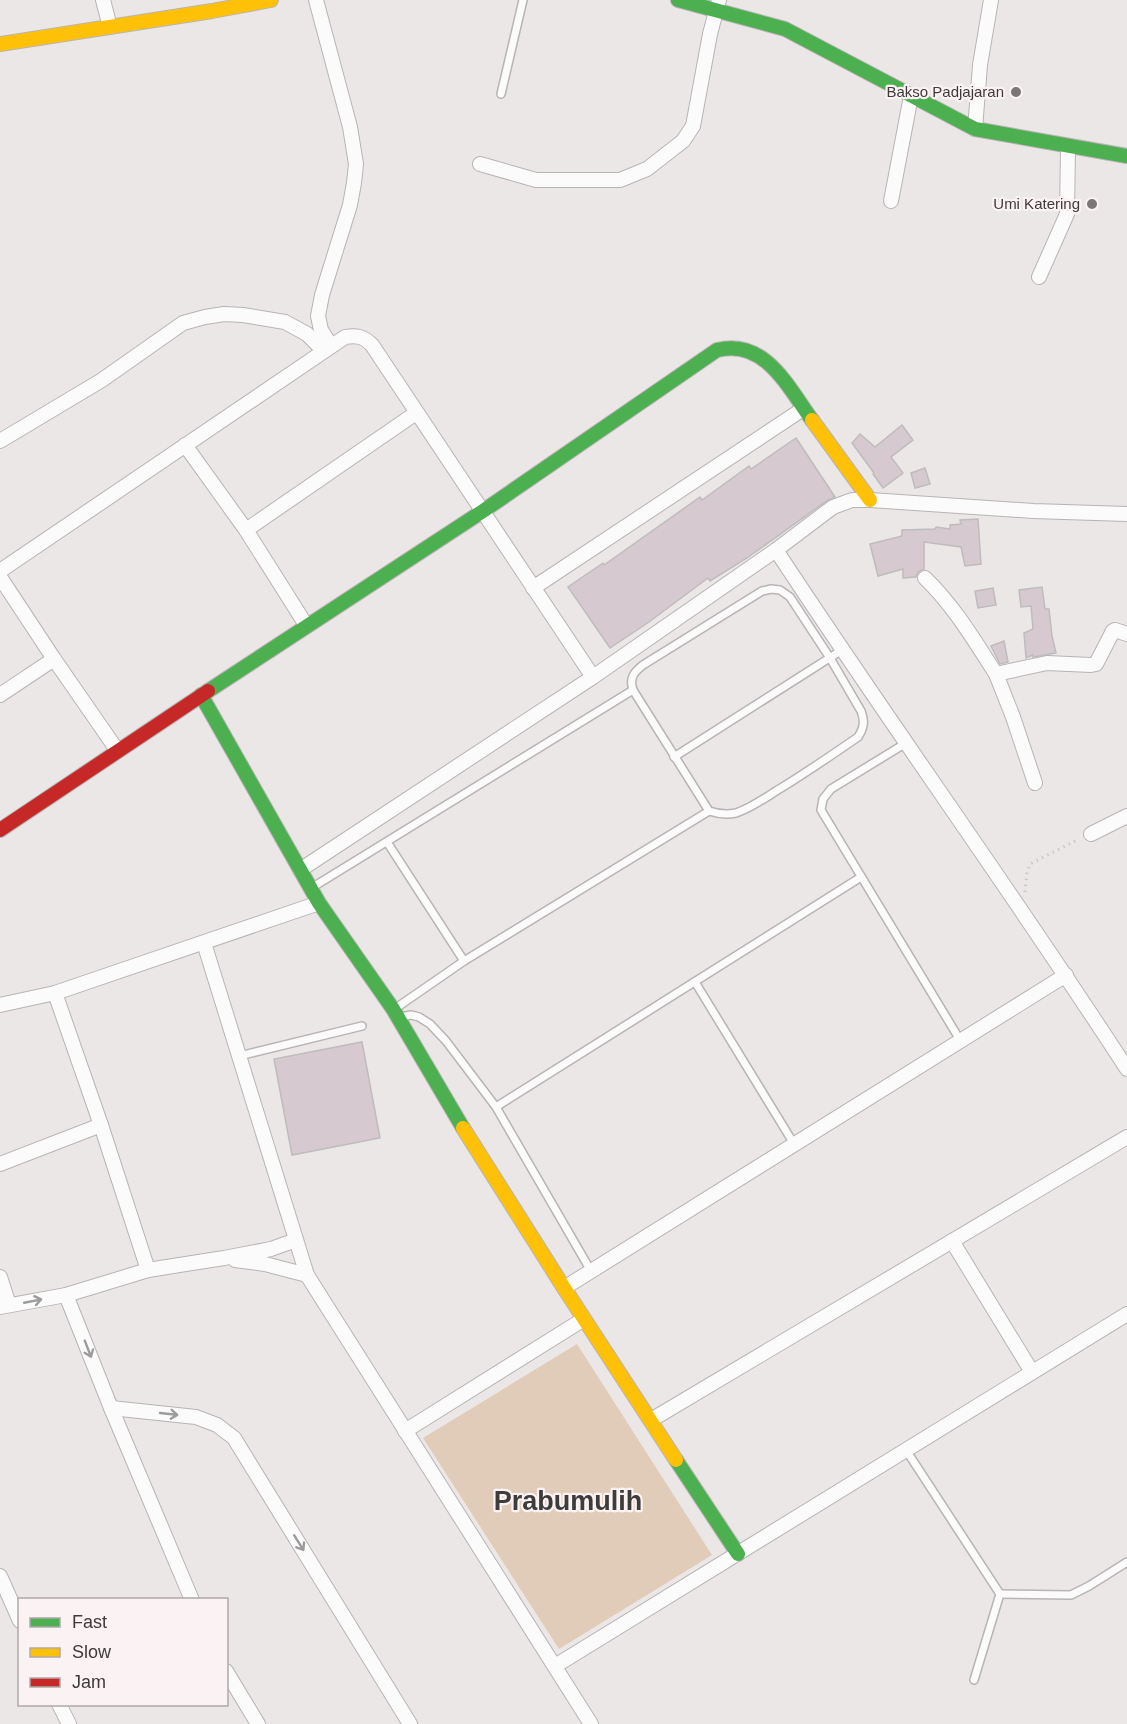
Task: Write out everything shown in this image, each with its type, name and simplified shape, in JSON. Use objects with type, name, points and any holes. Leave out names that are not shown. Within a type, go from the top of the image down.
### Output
[{"type":"street","points":[[103,0],[110,27]]},
{"type":"street","points":[[0,44],[110,27],[210,5],[271,0]]},
{"type":"street","points":[[316,0],[350,127],[356,164],[350,206],[322,295],[318,316],[328,348]]},
{"type":"street","points":[[678,0],[718,5],[785,29],[975,129],[1127,156]]},
{"type":"street","points":[[975,129],[980,65],[991,0]]},
{"type":"street","points":[[480,164],[536,180],[620,180],[647,169],[683,141],[693,126],[710,34],[718,5]]},
{"type":"street","points":[[891,201],[911,96]]},
{"type":"street","points":[[1039,277],[1067,214],[1068,146]]},
{"type":"street","points":[[0,441],[102,380],[183,323],[224,314],[285,322],[328,348]]},
{"type":"street","points":[[0,571],[328,348],[345,337],[354,335],[363,337],[372,345],[593,677]]},
{"type":"street","points":[[0,830],[306,625],[483,511],[717,350],[727,346],[754,352],[773,367],[870,500]]},
{"type":"street","points":[[533,588],[803,409]]},
{"type":"street","points":[[246,530],[416,413]]},
{"type":"street","points":[[185,445],[246,530],[306,625]]},
{"type":"street","points":[[300,870],[593,677],[776,550],[833,507],[852,500],[870,500],[1033,511],[1127,514]]},
{"type":"street","points":[[776,550],[836,654],[906,743],[1066,975],[1127,1069]]},
{"type":"street","points":[[0,577],[117,750]]},
{"type":"street","points":[[925,578],[956,612],[996,674],[1035,783]]},
{"type":"street","points":[[996,674],[1047,663],[1096,664],[1113,631],[1127,634]]},
{"type":"street","points":[[0,695],[54,659]]},
{"type":"street","points":[[201,695],[319,903],[396,1014],[465,1132],[738,1554]]},
{"type":"street","points":[[1091,834],[1127,816]]},
{"type":"street","points":[[0,1005],[55,993],[319,903]]},
{"type":"street","points":[[204,943],[307,1275],[591,1724]]},
{"type":"street","points":[[564,1288],[1066,975]]},
{"type":"street","points":[[55,993],[148,1270]]},
{"type":"street","points":[[0,1164],[101,1125]]},
{"type":"street","points":[[651,1420],[1127,1137]]},
{"type":"street","points":[[0,1277],[4,1306],[66,1295],[148,1270],[271,1249],[296,1240]]},
{"type":"street","points":[[952,1241],[1032,1372]]},
{"type":"street","points":[[224,1258],[265,1264],[307,1275]]},
{"type":"street","points":[[66,1295],[192,1598]]},
{"type":"street","points":[[555,1666],[1127,1314]]},
{"type":"street","points":[[405,1431],[584,1319]]},
{"type":"street","points":[[111,1408],[196,1416],[217,1425],[234,1438],[410,1724]]},
{"type":"street","points":[[0,1576],[18,1616]]},
{"type":"street","points":[[228,1674],[258,1724]]},
{"type":"street","points":[[60,1706],[69,1724]]},
{"type":"lane","points":[[501,94],[523,0]]},
{"type":"lane","points":[[780,590],[790,597],[836,654],[861,711],[864,720],[863,730],[858,737],[813,768],[746,809],[721,814],[709,811],[633,690],[632,678],[643,665],[762,591],[780,590]]},
{"type":"lane","points":[[674,758],[836,654]]},
{"type":"lane","points":[[311,888],[633,690]]},
{"type":"lane","points":[[906,743],[831,789],[823,799],[821,810],[960,1040]]},
{"type":"lane","points":[[396,1014],[464,961],[709,811]]},
{"type":"lane","points":[[387,842],[464,961]]},
{"type":"lane","points":[[496,1107],[861,877]]},
{"type":"lane","points":[[695,982],[794,1144]]},
{"type":"lane","points":[[396,1014],[419,1017],[430,1024],[446,1041],[496,1107],[591,1271]]},
{"type":"lane","points":[[239,1056],[362,1026]]},
{"type":"lane","points":[[906,1450],[1000,1594],[974,1680]]},
{"type":"lane","points":[[1000,1594],[1071,1595],[1127,1562]]},
{"type":"path","points":[[1024,915],[1027,873],[1030,864],[1091,834]]},
{"type":"shaded area","points":[[577,1344],[712,1555],[559,1649],[423,1438]]},
{"type":"building","points":[[902,425],[913,440],[891,457],[903,473],[883,488],[852,443],[860,434],[875,447]]},
{"type":"building","points":[[796,438],[835,497],[747,558],[710,581],[708,578],[610,648],[568,587],[603,563],[604,565],[700,497],[702,500],[749,466],[751,469]]},
{"type":"building","points":[[925,468],[930,484],[915,488],[911,473]]},
{"type":"building","points":[[978,519],[981,564],[965,566],[961,547],[924,542],[924,569],[918,572],[916,577],[903,578],[903,569],[878,576],[870,544],[902,536],[902,530],[935,529],[936,527],[950,529],[950,525],[961,524],[960,520]]},
{"type":"building","points":[[1042,587],[1045,609],[1049,609],[1056,653],[1033,657],[1033,655],[1026,658],[1024,633],[1033,629],[1031,606],[1021,607],[1019,590]]},
{"type":"building","points":[[993,588],[996,605],[978,608],[975,591]]},
{"type":"building","points":[[1004,641],[1008,662],[1000,664],[991,646]]},
{"type":"building","points":[[362,1042],[380,1138],[292,1155],[274,1059]]},
{"type":"traffic: fast","points":[[678,0],[785,29],[975,129],[1127,156]]},
{"type":"traffic: fast","points":[[208,691],[483,511],[717,350],[734,348],[749,351],[762,358],[784,380],[812,420]]},
{"type":"traffic: fast","points":[[201,695],[319,903],[393,1009],[463,1128]]},
{"type":"traffic: fast","points":[[676,1460],[738,1554]]},
{"type":"traffic: slow","points":[[0,44],[271,0]]},
{"type":"traffic: slow","points":[[812,420],[870,500]]},
{"type":"traffic: slow","points":[[463,1128],[676,1460]]},
{"type":"traffic: jam","points":[[0,830],[208,691]]},
{"type":"place","name":"Bakso Padjajaran","points":[[1016,92]]},
{"type":"place","name":"Umi Katering","points":[[1092,204]]},
{"type":"district","name":"Prabumulih","points":[[568,1501]]}]
